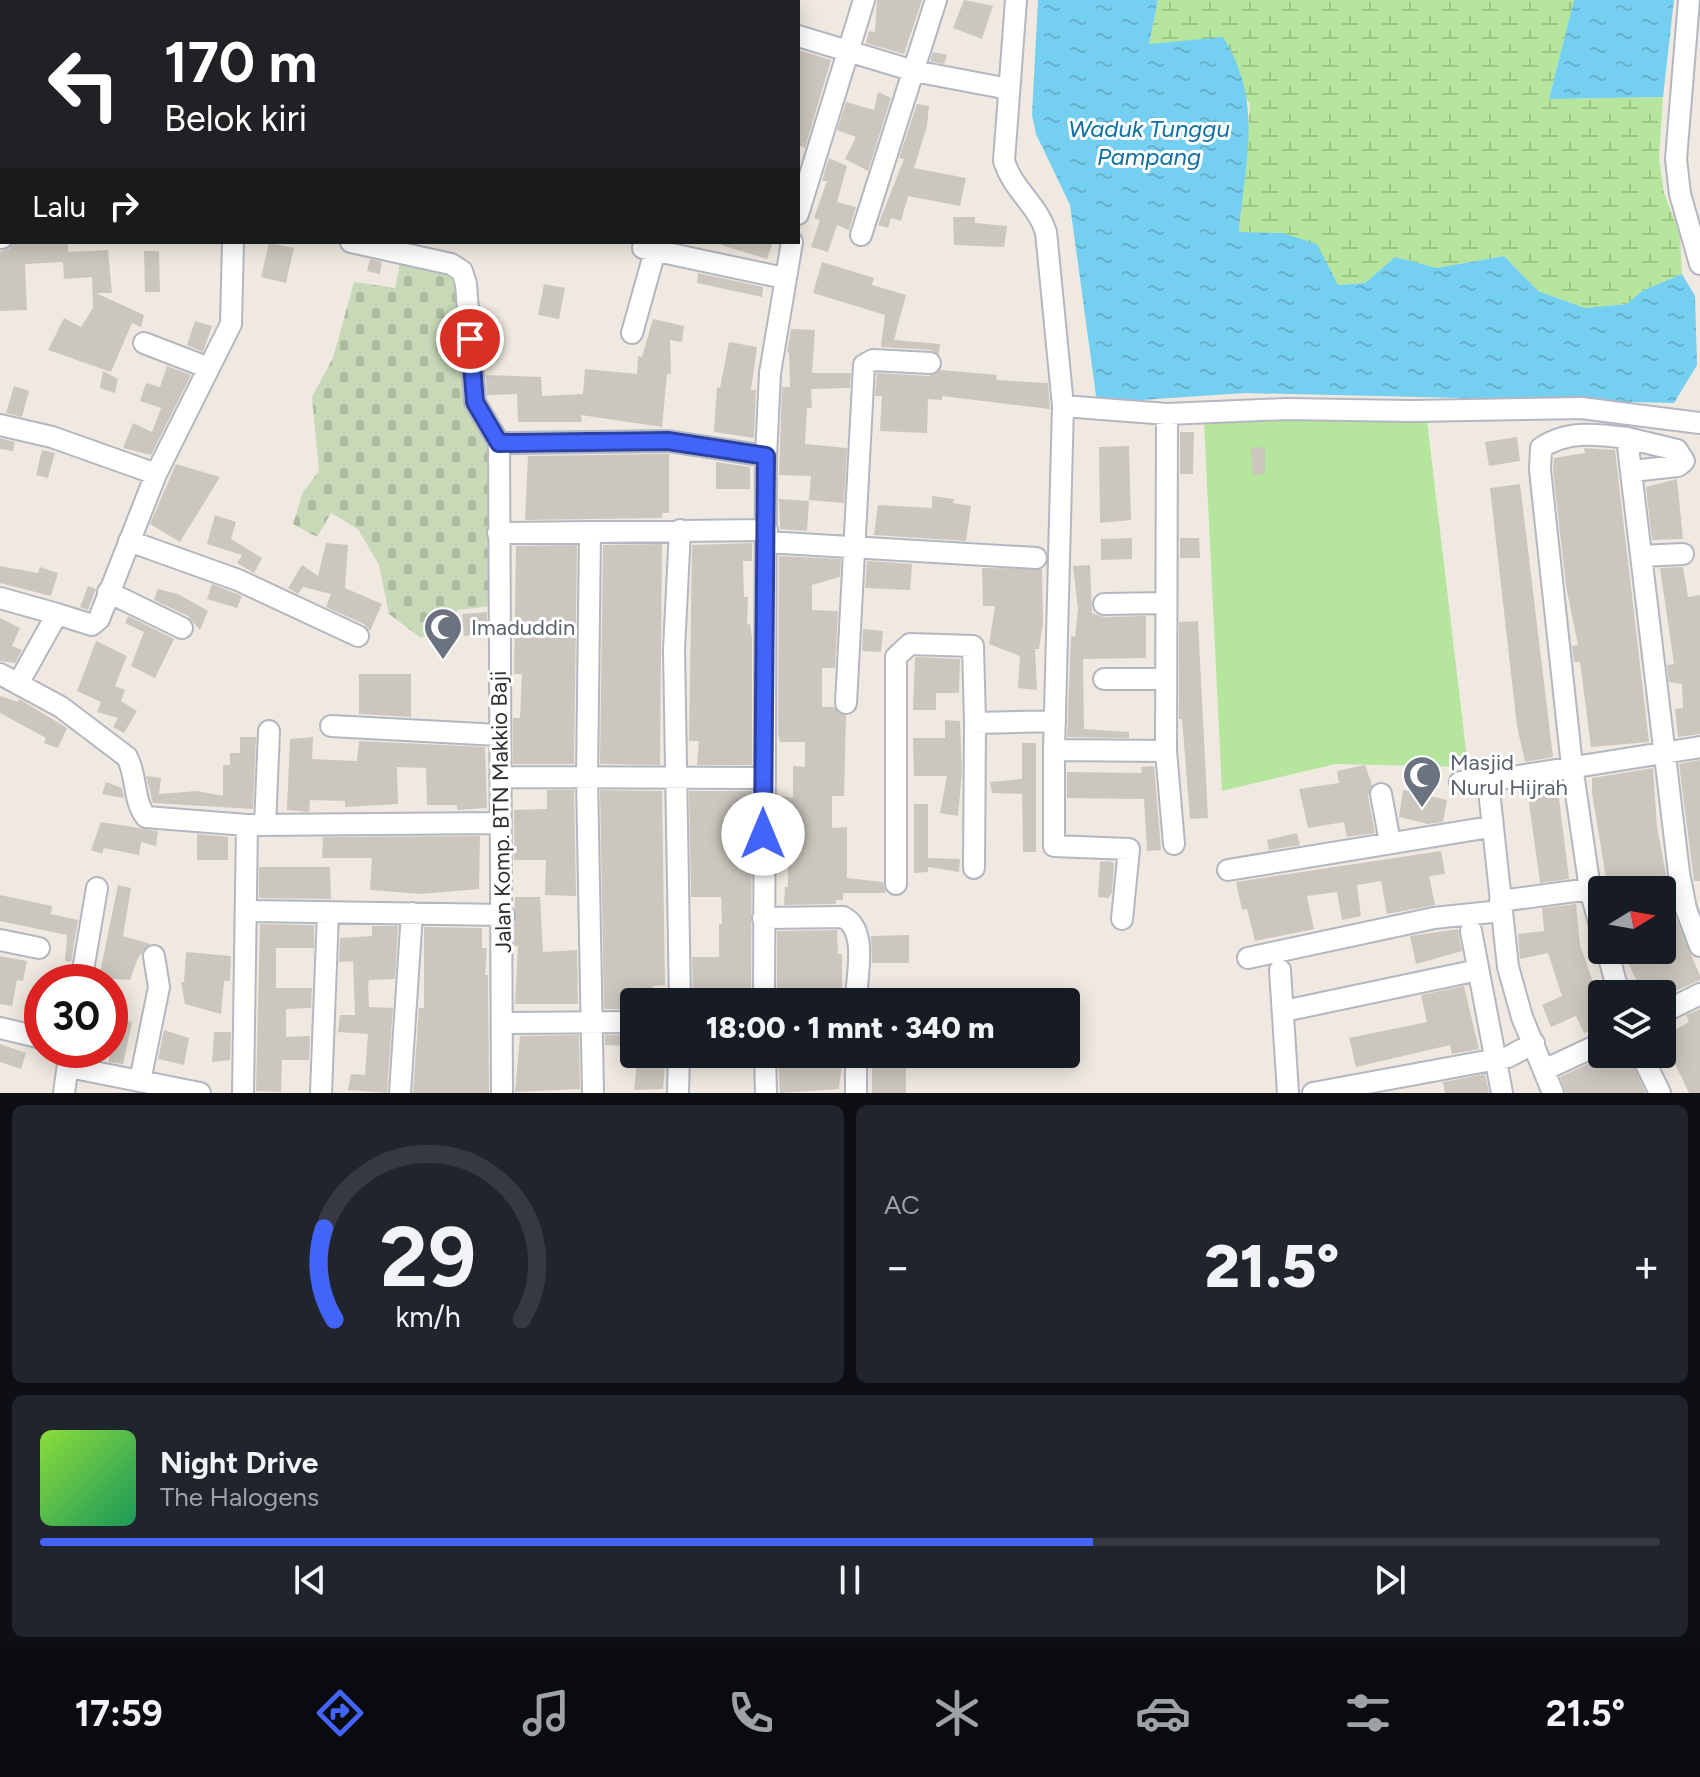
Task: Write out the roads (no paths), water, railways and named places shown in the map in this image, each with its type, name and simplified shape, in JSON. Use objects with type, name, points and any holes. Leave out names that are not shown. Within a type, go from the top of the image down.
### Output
[{"type":"street","points":[[800,207],[864,0]]},
{"type":"street","points":[[861,235],[936,0]]},
{"type":"street","points":[[1016,0],[1004,161],[1009,178],[1040,213],[1046,232],[1063,406],[1054,846],[1129,849],[1122,919]]},
{"type":"street","points":[[1689,0],[1676,159],[1680,194],[1700,264]]},
{"type":"street","points":[[800,37],[914,71],[1009,89]]},
{"type":"street","points":[[0,598],[96,624],[156,474],[231,324],[233,244]]},
{"type":"street","points":[[360,244],[451,264],[462,271],[466,284],[475,402],[499,443],[668,441],[766,456]]},
{"type":"street","points":[[764,988],[766,456],[770,373],[792,244]]},
{"type":"street","points":[[632,333],[649,249],[784,278]]},
{"type":"street","points":[[144,343],[209,368]]},
{"type":"street","points":[[846,703],[864,365],[873,360],[930,363]]},
{"type":"street","points":[[1063,406],[1167,414],[1286,409],[1421,411],[1581,408],[1675,423],[1700,423]]},
{"type":"street","points":[[1167,414],[1166,751],[1174,844]]},
{"type":"street","points":[[0,425],[52,437],[156,474]]},
{"type":"street","points":[[1588,876],[1572,766],[1540,470],[1541,448],[1561,437],[1627,438],[1677,450],[1684,461],[1678,466],[1632,471]]},
{"type":"street","points":[[1627,438],[1663,753],[1700,946]]},
{"type":"street","name":"Jalan Komp. BTN Makkio Baji","points":[[499,443],[499,735],[504,915],[502,1093]]},
{"type":"street","points":[[498,533],[680,530],[854,547],[1036,558]]},
{"type":"street","points":[[680,530],[674,649],[680,988]]},
{"type":"street","points":[[590,532],[587,779],[593,1093]]},
{"type":"street","points":[[129,541],[238,580],[358,636]]},
{"type":"street","points":[[1641,556],[1683,554]]},
{"type":"street","points":[[108,592],[182,628]]},
{"type":"street","points":[[1104,604],[1165,603]]},
{"type":"street","points":[[57,614],[9,679],[79,719],[127,757],[133,767],[141,811],[146,817],[256,825],[501,823]]},
{"type":"street","points":[[896,884],[896,657],[910,644],[973,646],[974,868]]},
{"type":"street","points":[[1104,679],[1165,679]]},
{"type":"street","points":[[975,723],[1055,721]]},
{"type":"street","points":[[331,726],[499,735]]},
{"type":"street","points":[[243,1093],[247,911],[269,731]]},
{"type":"street","points":[[1502,1093],[1515,1052],[1513,988],[1494,909],[1475,782],[1700,747]]},
{"type":"street","points":[[1054,750],[1166,751]]},
{"type":"street","points":[[500,777],[763,778]]},
{"type":"street","points":[[1381,794],[1390,842]]},
{"type":"street","points":[[1228,870],[1480,828]]},
{"type":"street","points":[[84,964],[97,888]]},
{"type":"street","points":[[1248,958],[1434,918],[1588,889]]},
{"type":"street","points":[[247,911],[504,915]]},
{"type":"street","points":[[321,1093],[328,912]]},
{"type":"street","points":[[400,1093],[412,913]]},
{"type":"street","points":[[763,918],[843,917],[851,921],[858,933],[856,988]]},
{"type":"street","points":[[1471,931],[1478,970],[1515,1052],[1544,1070],[1553,1093]]},
{"type":"street","points":[[0,940],[39,948]]},
{"type":"street","points":[[140,1081],[159,987],[154,956]]},
{"type":"street","points":[[1280,970],[1288,1093]]},
{"type":"street","points":[[1284,1011],[1478,970]]},
{"type":"street","points":[[1676,1006],[1700,994]]},
{"type":"street","points":[[503,1023],[620,1022]]},
{"type":"street","points":[[0,1028],[24,1034]]},
{"type":"street","points":[[1544,1070],[1588,1050]]},
{"type":"street","points":[[1313,1093],[1515,1052]]},
{"type":"street","points":[[64,1093],[68,1068]]},
{"type":"street","points":[[100,1068],[140,1081],[200,1093]]},
{"type":"street","points":[[678,1093],[679,1068]]},
{"type":"street","points":[[765,1068],[766,1093]]},
{"type":"street","points":[[856,1068],[856,1093]]},
{"type":"street","points":[[1648,1068],[1660,1093]]},
{"type":"water","name":"Waduk Tunggu Pampang","points":[[1038,0],[1158,0],[1149,44],[1223,37],[1236,61],[1248,108],[1249,132],[1239,232],[1282,233],[1317,244],[1338,285],[1365,283],[1395,257],[1437,268],[1504,256],[1538,291],[1585,308],[1627,304],[1642,291],[1682,274],[1695,296],[1697,365],[1674,403],[1245,393],[1097,403],[1070,205],[1036,134],[1032,115]]},
{"type":"water","points":[[1574,0],[1674,0],[1663,97],[1549,99]]},
{"type":"place","name":"Imaduddin","points":[[443,661]]},
{"type":"place","name":"Masjid Nurul Hijrah","points":[[1422,809]]}]
